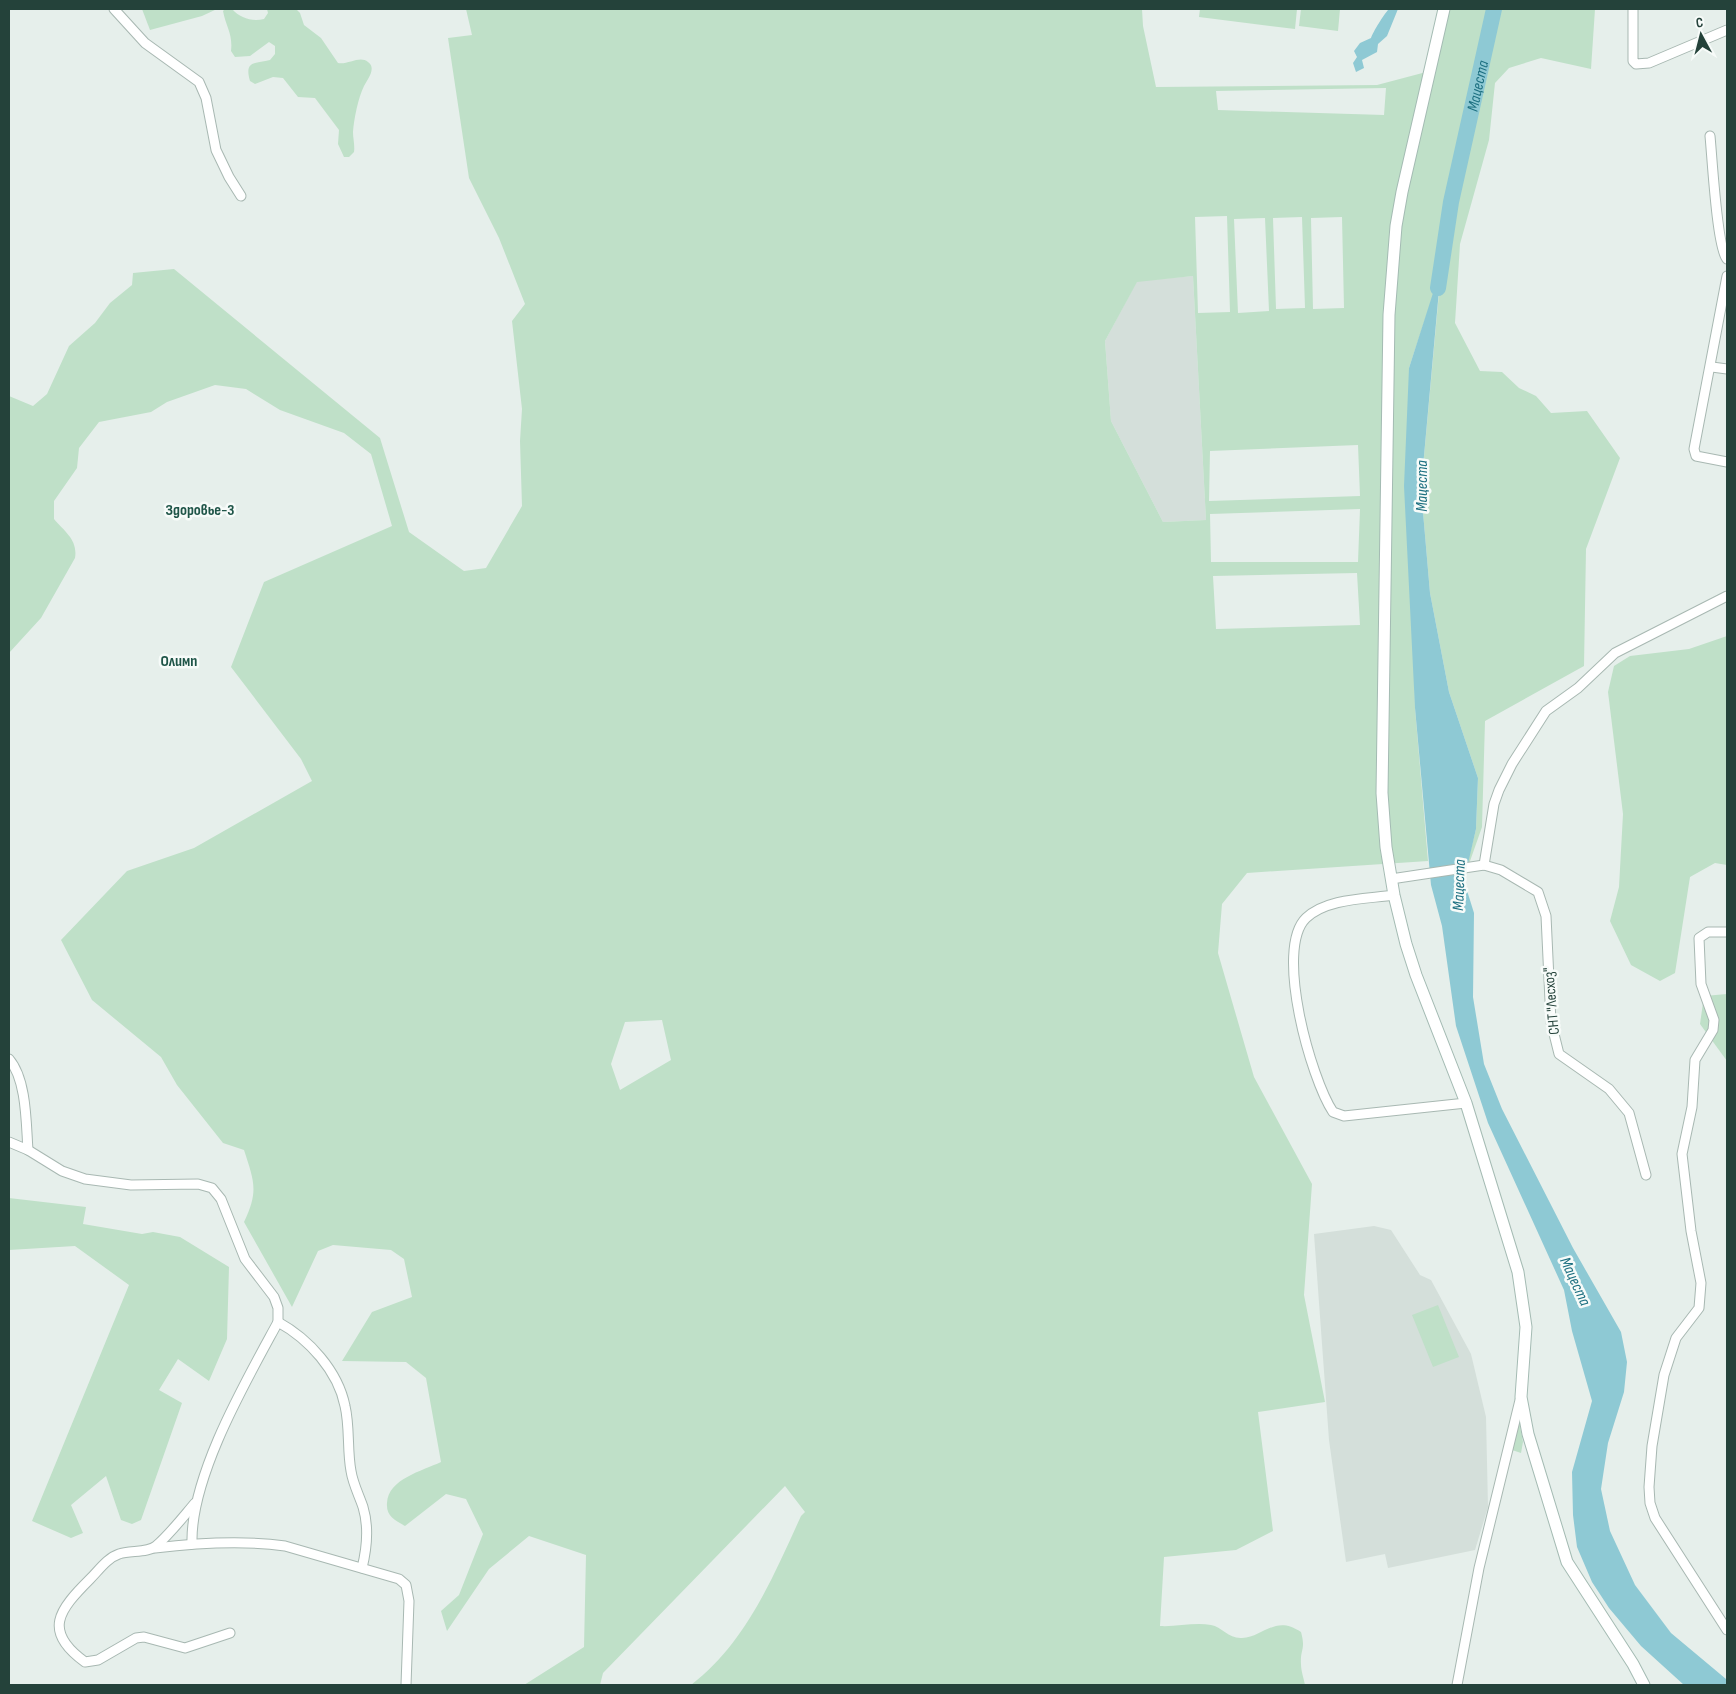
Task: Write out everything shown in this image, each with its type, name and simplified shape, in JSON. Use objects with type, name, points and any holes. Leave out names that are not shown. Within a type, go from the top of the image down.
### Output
[{"type":"main road","points":[[1444,9],[1402,192],[1396,226],[1389,315],[1382,820],[1394,895],[1416,975],[1466,1103],[1514,1258],[1524,1300],[1526,1350],[1521,1397],[1528,1434],[1567,1562],[1633,1664],[1644,1685]]},
{"type":"street","points":[[114,9],[145,43],[199,82],[206,98],[216,150],[241,196]]},
{"type":"street","points":[[1633,9],[1632,53],[1633,61],[1636,64],[1649,63],[1727,30]]},
{"type":"street","points":[[1710,136],[1723,254],[1727,259]]},
{"type":"street","points":[[1727,276],[1712,367],[1694,453],[1696,456],[1727,462]]},
{"type":"street","points":[[1712,367],[1727,370]]},
{"type":"street","points":[[1391,879],[1479,865],[1494,804],[1512,764],[1546,711],[1578,688],[1615,653],[1727,596]]},
{"type":"street","name":"СНТ \"Лесхоз\"","points":[[1479,865],[1501,870],[1538,892],[1546,916],[1551,1022],[1559,1054],[1609,1089],[1629,1113],[1646,1175]]},
{"type":"street","points":[[1394,895],[1323,908],[1306,918],[1296,933],[1292,955],[1293,978],[1297,1004],[1318,1078],[1333,1112],[1344,1116],[1466,1103]]},
{"type":"street","points":[[1726,1623],[1655,1518],[1650,1502],[1652,1446],[1664,1375],[1676,1338],[1699,1308],[1701,1283],[1691,1231],[1682,1154],[1692,1107],[1695,1060],[1713,1030],[1714,1020],[1701,984],[1699,938],[1708,932],[1727,932]]},
{"type":"street","points":[[9,1059],[18,1077],[25,1109],[28,1150]]},
{"type":"street","points":[[9,1142],[28,1150],[62,1171],[85,1179],[131,1185],[198,1184],[212,1188],[221,1198],[245,1259],[274,1297],[278,1308],[278,1322],[219,1439],[195,1503],[192,1544]]},
{"type":"street","points":[[278,1322],[311,1346],[329,1370],[342,1394],[346,1407],[351,1472],[366,1521],[367,1537],[362,1568]]},
{"type":"street","points":[[1457,1685],[1478,1568],[1521,1397]]},
{"type":"street","points":[[154,1548],[195,1503]]},
{"type":"street","points":[[230,1633],[185,1648],[144,1637],[136,1638],[113,1653],[92,1662],[85,1662],[64,1644],[59,1630],[59,1622],[68,1603],[114,1556],[127,1552],[192,1544],[244,1542],[284,1546],[384,1573],[406,1584],[409,1601],[406,1685]]},
{"type":"shaded area","points":[[1193,276],[1206,520],[1163,522],[1111,421],[1105,341],[1137,281]]},
{"type":"shaded area","points":[[1374,1226],[1391,1230],[1420,1275],[1431,1280],[1471,1354],[1486,1417],[1488,1507],[1475,1550],[1388,1568],[1385,1554],[1346,1562],[1329,1440],[1314,1234]]},
{"type":"green space","points":[[142,9],[217,9],[202,16],[150,30]]},
{"type":"green space","points":[[225,9],[232,9],[242,17],[255,20],[264,19],[268,13],[267,9],[296,9],[300,13],[304,25],[321,38],[338,63],[361,59],[371,65],[370,74],[358,102],[353,132],[354,152],[349,157],[344,157],[338,144],[339,130],[315,98],[298,97],[283,78],[273,77],[255,84],[250,81],[248,69],[250,66],[270,60],[275,54],[275,46],[269,42],[250,56],[235,57],[231,51],[230,35],[223,11]]},
{"type":"green space","points":[[466,9],[1142,9],[1143,26],[1156,87],[1377,85],[1430,71],[1448,9],[1595,9],[1591,69],[1541,58],[1509,68],[1495,83],[1489,140],[1460,244],[1455,323],[1480,371],[1502,372],[1519,388],[1536,396],[1551,413],[1587,411],[1620,458],[1586,549],[1584,666],[1485,721],[1482,827],[1463,881],[1476,829],[1478,778],[1449,692],[1430,593],[1421,489],[1441,271],[1409,368],[1415,708],[1428,861],[1247,873],[1222,904],[1218,953],[1254,1077],[1312,1184],[1304,1295],[1325,1402],[1258,1412],[1273,1531],[1236,1550],[1164,1557],[1160,1626],[1211,1625],[1237,1638],[1250,1637],[1277,1626],[1292,1627],[1301,1632],[1303,1646],[1301,1667],[1305,1685],[691,1685],[710,1668],[743,1629],[780,1562],[801,1516],[805,1512],[785,1486],[603,1673],[600,1685],[524,1685],[584,1647],[586,1555],[529,1536],[489,1569],[447,1631],[441,1611],[459,1595],[483,1534],[466,1499],[446,1494],[405,1526],[397,1522],[389,1514],[387,1507],[389,1495],[400,1482],[441,1462],[426,1378],[406,1362],[342,1361],[372,1312],[412,1297],[404,1259],[391,1250],[333,1245],[318,1251],[292,1307],[244,1222],[252,1202],[253,1186],[244,1150],[223,1143],[177,1085],[161,1057],[92,1000],[61,940],[127,871],[194,848],[312,781],[301,759],[231,667],[264,582],[392,526],[371,454],[344,433],[280,410],[246,389],[215,385],[167,402],[151,412],[99,422],[79,448],[77,468],[54,501],[54,519],[73,541],[75,558],[41,618],[9,653],[9,396],[33,406],[47,394],[69,346],[95,323],[110,303],[132,285],[133,273],[174,269],[380,438],[409,532],[464,571],[486,568],[522,506],[520,441],[522,409],[512,321],[525,304],[499,238],[469,178],[448,38],[472,35]],"holes":[[[1386,88],[1384,115],[1218,110],[1216,91]],[[1227,216],[1230,312],[1198,313],[1195,217]],[[1302,217],[1305,308],[1276,309],[1273,218]],[[1342,217],[1344,308],[1313,309],[1311,218]],[[1265,218],[1269,311],[1238,313],[1234,219]],[[1193,276],[1206,520],[1163,522],[1111,421],[1105,341],[1137,282]],[[1358,445],[1360,496],[1209,501],[1210,451]],[[1360,509],[1358,562],[1211,562],[1210,514]],[[1357,573],[1360,625],[1216,629],[1213,576]],[[662,1020],[671,1060],[620,1090],[611,1064],[625,1022]]]},
{"type":"green space","points":[[1200,9],[1297,9],[1295,29],[1199,17]]},
{"type":"green space","points":[[1301,9],[1340,9],[1338,31],[1299,26]]},
{"type":"green space","points":[[1727,636],[1727,865],[1715,863],[1690,877],[1675,973],[1660,981],[1631,965],[1610,921],[1619,887],[1623,814],[1608,692],[1614,666],[1630,656],[1689,649]]},
{"type":"green space","points":[[1727,994],[1727,1061],[1700,1024],[1704,996]]},
{"type":"green space","points":[[9,1198],[86,1207],[83,1224],[142,1234],[153,1232],[180,1237],[229,1267],[227,1339],[209,1381],[178,1359],[159,1390],[182,1403],[141,1520],[132,1524],[121,1520],[106,1476],[71,1505],[83,1533],[71,1538],[32,1521],[129,1285],[75,1246],[9,1250]]},
{"type":"green space","points":[[1438,1305],[1459,1357],[1433,1367],[1412,1315]]},
{"type":"green space","points":[[1519,1421],[1523,1442],[1521,1453],[1512,1450]]},
{"type":"water","points":[[1389,9],[1398,9],[1387,36],[1378,44],[1377,52],[1362,60],[1364,68],[1356,72],[1353,63],[1357,57],[1354,51],[1360,43],[1371,38]]},
{"type":"water","points":[[1441,268],[1421,489],[1430,593],[1449,692],[1478,778],[1476,829],[1464,881],[1474,913],[1473,997],[1484,1064],[1502,1109],[1573,1248],[1621,1332],[1627,1362],[1624,1392],[1608,1443],[1601,1489],[1610,1531],[1635,1585],[1671,1633],[1726,1679],[1727,1685],[1684,1685],[1641,1646],[1609,1608],[1592,1582],[1577,1547],[1573,1515],[1572,1472],[1592,1401],[1572,1331],[1564,1290],[1488,1123],[1456,1026],[1442,926],[1431,885],[1415,708],[1404,486],[1409,368]]},
{"type":"waterway","name":"Мацеста","points":[[1438,288],[1451,202],[1494,9]]},
{"type":"district","name":"Здоровье-3","points":[[200,509]]},
{"type":"district","name":"Олимп","points":[[179,660]]}]
